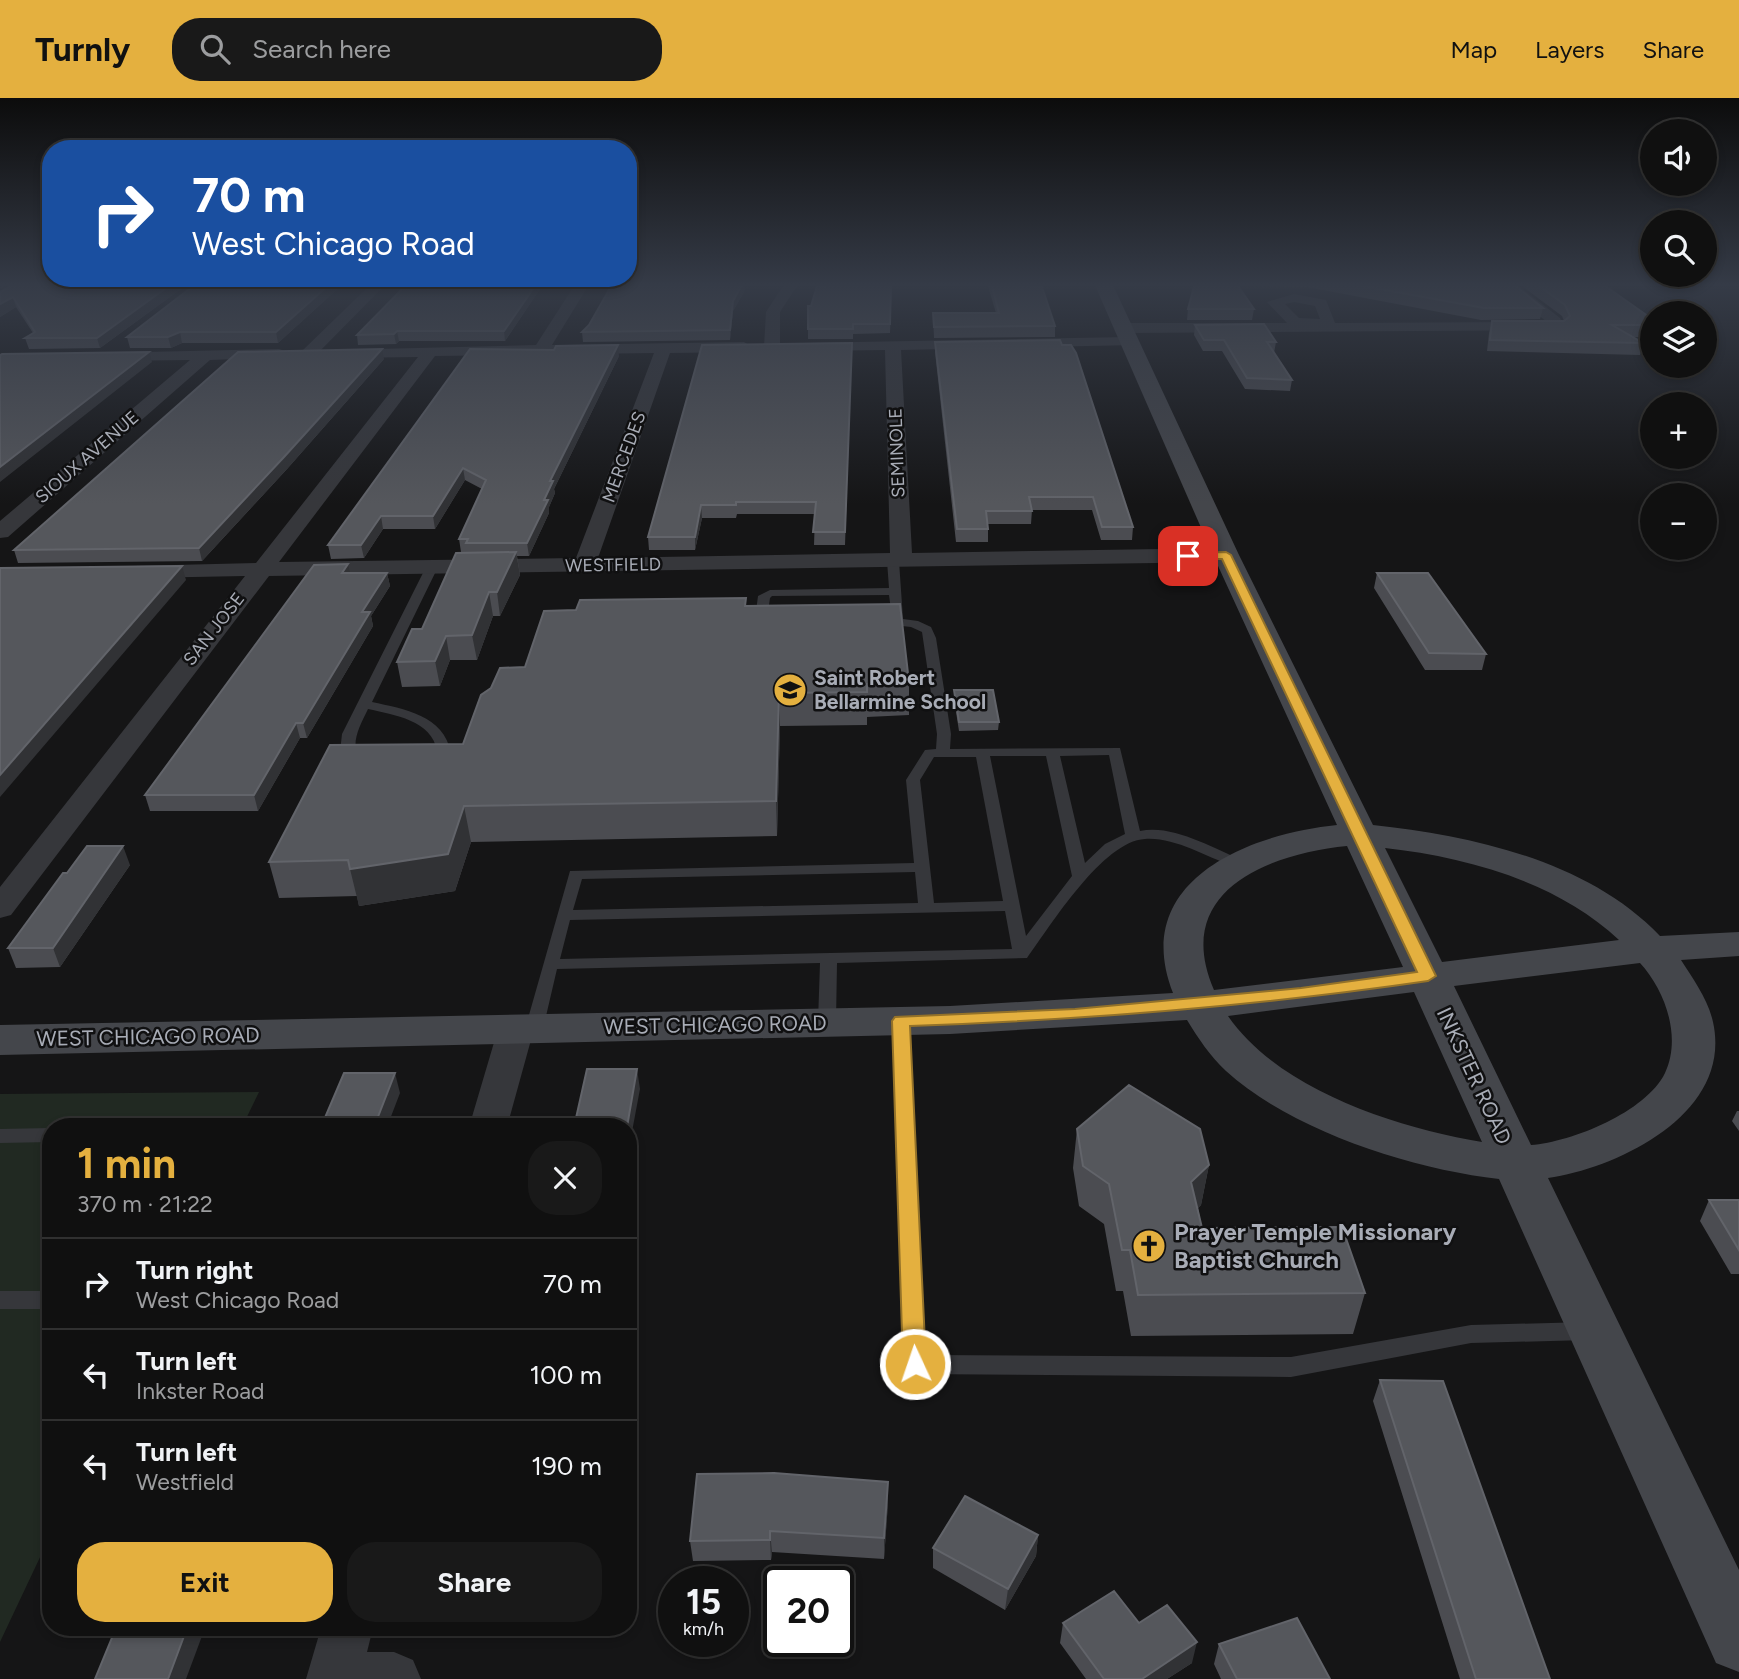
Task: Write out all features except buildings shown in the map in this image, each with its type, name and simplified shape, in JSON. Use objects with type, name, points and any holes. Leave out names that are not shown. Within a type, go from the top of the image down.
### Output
[{"type":"main road","name":"INKSTER ROAD","points":[[1130,357],[1428,976],[1739,1640]]},
{"type":"main road","points":[[1360,834],[1437,843],[1514,865],[1587,899],[1622,923],[1654,949],[1678,983],[1692,1016],[1694,1048],[1682,1084],[1660,1110],[1614,1141],[1570,1156],[1514,1164],[1407,1142],[1354,1123],[1306,1101],[1244,1062],[1218,1035],[1196,1004],[1183,967],[1182,935],[1193,904],[1212,882],[1237,863],[1276,847],[1317,838],[1360,834]]},
{"type":"main road","name":"WEST CHICAGO ROAD","points":[[0,1040],[827,1023],[1075,1014],[1301,994],[1552,957],[1739,944]]},
{"type":"street","name":"SIOUX AVENUE","points":[[0,532],[204,357]]},
{"type":"street","name":"SAN JOSE","points":[[0,908],[427,357]]},
{"type":"street","name":"MERCEDES","points":[[584,565],[661,357]]},
{"type":"street","name":"SEMINOLE","points":[[893,357],[897,561]]},
{"type":"street","name":"WESTFIELD","points":[[123,571],[1226,555]]},
{"type":"street","points":[[491,1118],[525,1029]]},
{"type":"street","points":[[345,1636],[333,1679],[394,1679]]},
{"type":"lane","points":[[897,561],[896,591],[890,623],[914,624],[927,630],[944,734],[943,753]]},
{"type":"lane","points":[[366,765],[355,763],[346,752],[349,734],[432,567]]},
{"type":"lane","points":[[775,626],[761,619],[764,596],[782,593],[896,591]]},
{"type":"lane","points":[[364,704],[411,716],[436,730],[444,741],[444,753],[418,761]]},
{"type":"lane","points":[[928,909],[912,780],[930,753],[1115,751],[1133,835]]},
{"type":"lane","points":[[1052,752],[1080,876]]},
{"type":"lane","points":[[982,753],[1021,954]]},
{"type":"lane","points":[[1021,954],[1080,876],[1117,843],[1133,835],[1168,838],[1237,863]]},
{"type":"lane","points":[[525,1029],[550,964],[575,874],[923,867]]},
{"type":"lane","points":[[564,915],[1012,906]]},
{"type":"lane","points":[[550,964],[1021,954]]},
{"type":"lane","points":[[827,1023],[829,958]]},
{"type":"lane","points":[[901,1021],[915,1364],[1291,1367],[1471,1334],[1593,1330]]},
{"type":"lane","points":[[0,1136],[42,1136]]},
{"type":"lane","points":[[0,1300],[42,1300]]},
{"type":"shaded area","points":[[259,1092],[246,1118],[42,1118],[42,1553],[0,1642],[0,1094]]},
{"type":"place","name":"Saint Robert Bellarmine School","points":[[790,690]]},
{"type":"place","name":"Prayer Temple Missionary Baptist Church","points":[[1149,1246]]},
{"type":"route","points":[[915,1364],[901,1021],[1075,1014],[1301,994],[1428,976],[1226,555],[1188,556]]}]
